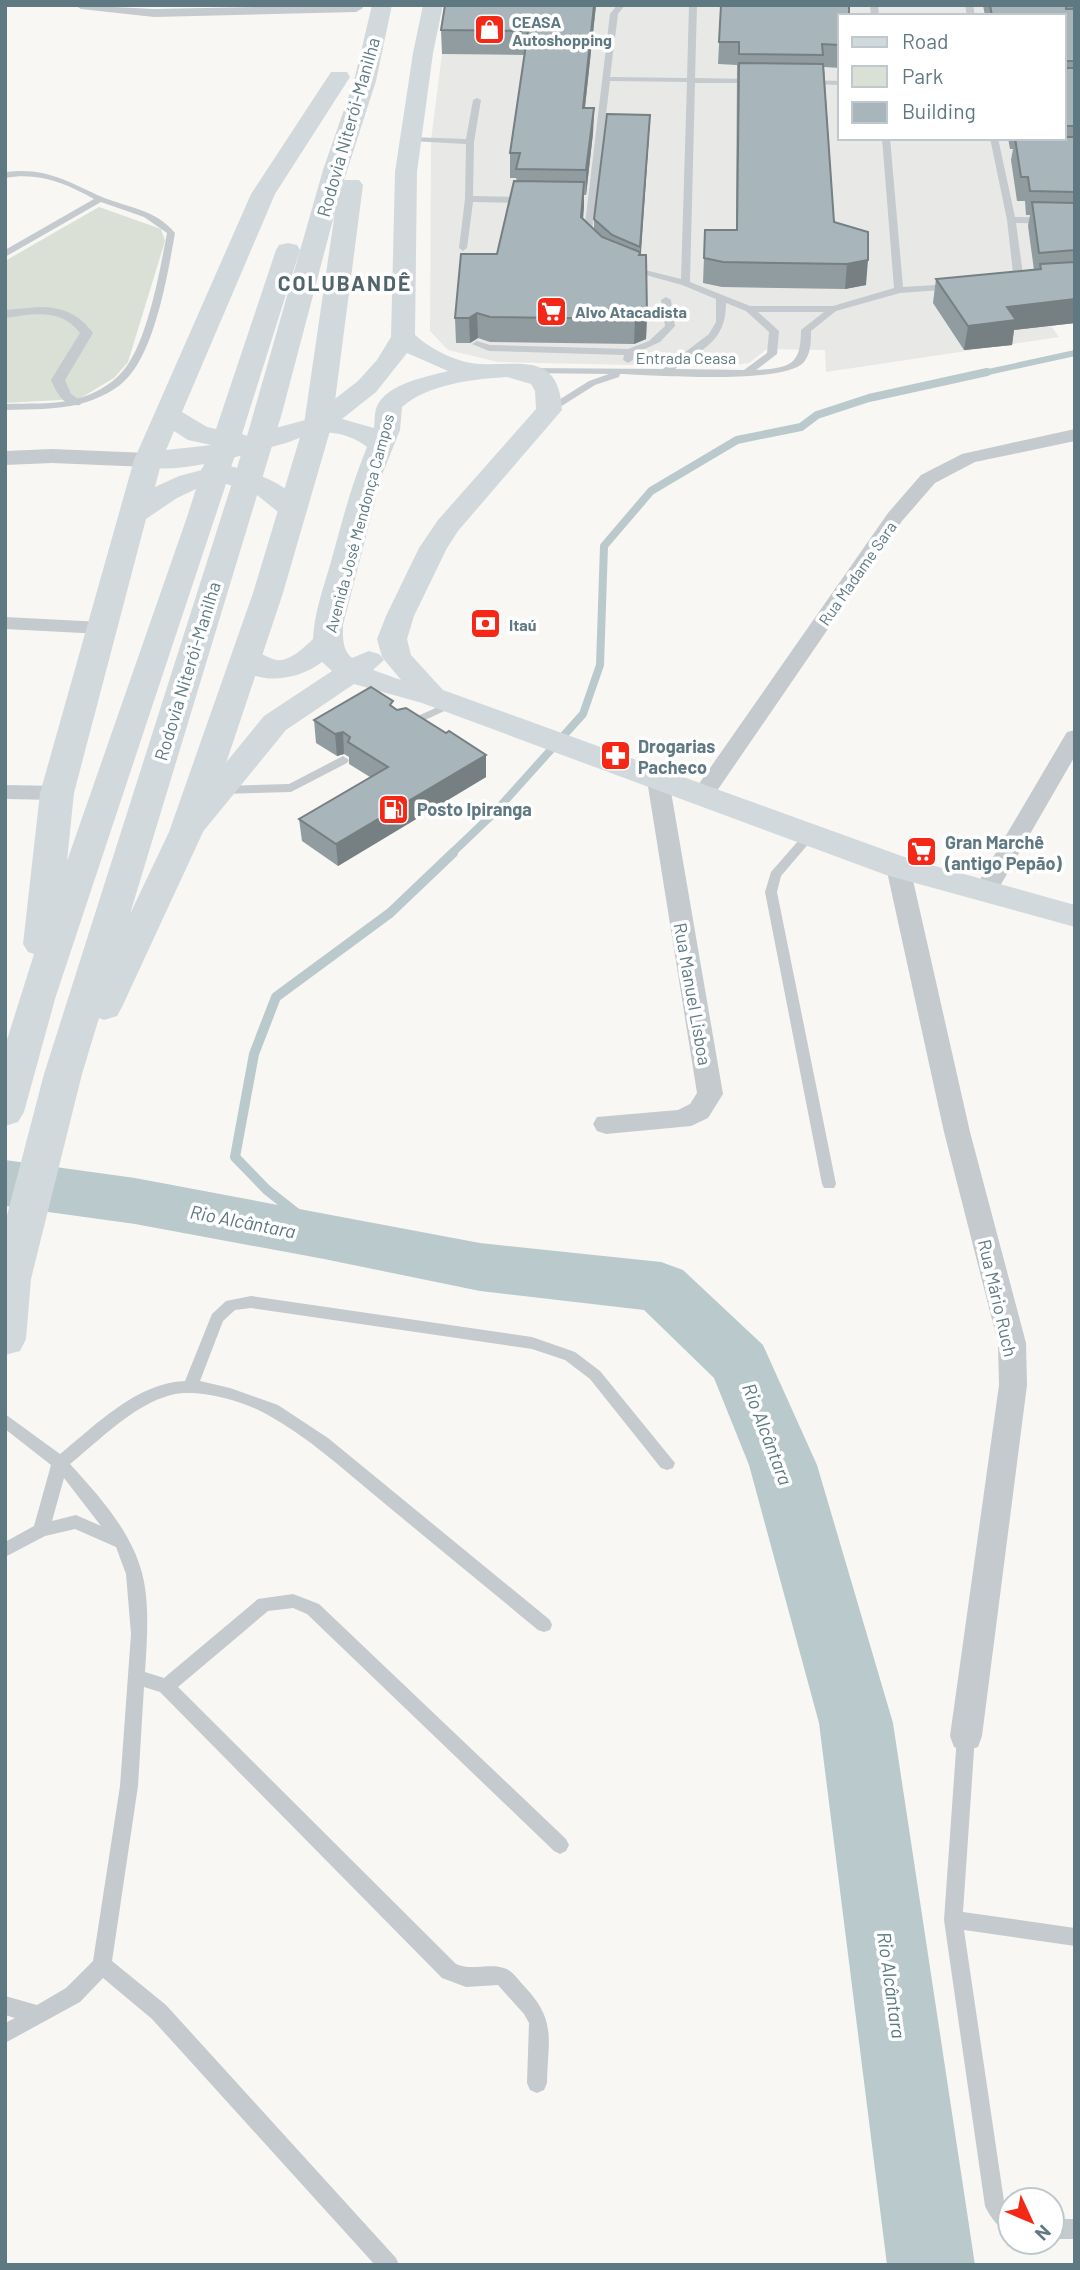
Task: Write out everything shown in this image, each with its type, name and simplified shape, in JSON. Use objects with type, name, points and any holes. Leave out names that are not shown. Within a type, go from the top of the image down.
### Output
[{"type":"highway","name":"Rodovia Niterói-Manilha","points":[[5,1339],[11,1279],[59,1090],[217,519],[233,415],[349,74],[382,5]]},
{"type":"highway","name":"Rodovia Niterói-Manilha","points":[[7,1105],[37,999],[217,519],[268,413],[335,170],[349,74]]},
{"type":"highway","points":[[37,999],[57,793],[148,460],[263,194],[349,74]]},
{"type":"highway","points":[[59,1090],[103,1011],[186,832],[247,659],[318,424],[349,74]]},
{"type":"highway","points":[[167,414],[198,434],[249,444]]},
{"type":"highway","points":[[132,516],[181,483],[232,475]]},
{"type":"main road","points":[[148,460],[179,460],[318,424],[378,377],[392,360],[402,337],[406,172],[423,53],[433,5]]},
{"type":"main road","points":[[402,337],[422,353],[446,364],[478,371]]},
{"type":"main road","points":[[186,832],[275,723],[351,672],[381,649],[393,634],[418,577],[448,526],[549,410],[550,393],[547,386],[520,370]]},
{"type":"main road","name":"Avenida José Mendonça Campos","points":[[351,672],[335,659],[328,641],[328,625],[370,472],[387,429],[390,407],[401,396],[478,371],[520,370]]},
{"type":"main road","points":[[318,424],[360,432],[375,439],[380,445]]},
{"type":"main road","points":[[179,460],[259,484],[279,494],[293,510]]},
{"type":"main road","points":[[247,659],[268,669],[296,668],[304,664],[328,641],[341,647],[361,648],[372,646],[393,634]]},
{"type":"main road","points":[[393,634],[397,657],[441,700]]},
{"type":"main road","points":[[351,672],[530,731],[898,867],[984,893],[1075,916]]},
{"type":"street","points":[[81,5],[153,13],[314,7],[355,13]]},
{"type":"street","points":[[5,314],[38,310],[62,312],[81,323],[87,332],[58,380],[65,396],[75,402]]},
{"type":"street","name":"Rua Madame Sara","points":[[702,796],[895,517],[928,479],[970,458],[1075,435]]},
{"type":"street","points":[[5,458],[52,456],[148,460]]},
{"type":"street","points":[[5,623],[102,628]]},
{"type":"street","points":[[984,893],[1075,737]]},
{"type":"street","name":"Rua Manuel Lisboa","points":[[606,1124],[682,1119],[699,1111],[710,1094],[658,780]]},
{"type":"street","points":[[5,792],[57,793]]},
{"type":"street","name":"Rua Mário Ruch","points":[[898,867],[951,1107],[1012,1343],[1013,1385],[966,1736]]},
{"type":"lane","points":[[593,251],[587,240],[614,14],[621,5]]},
{"type":"lane","points":[[685,283],[693,79],[693,5]]},
{"type":"lane","points":[[608,79],[760,81]]},
{"type":"lane","points":[[800,82],[838,83]]},
{"type":"lane","points":[[463,248],[469,199],[470,142],[477,100]]},
{"type":"lane","points":[[410,139],[470,142]]},
{"type":"lane","points":[[887,140],[899,290]]},
{"type":"lane","points":[[995,140],[1011,220],[1018,282]]},
{"type":"lane","points":[[998,153],[1010,154]]},
{"type":"lane","points":[[5,175],[20,172],[60,178],[100,199],[140,211],[161,222],[171,233],[165,271],[133,364],[112,386],[75,402],[5,407]]},
{"type":"lane","points":[[5,254],[100,199]]},
{"type":"lane","points":[[469,199],[537,200]]},
{"type":"lane","points":[[578,201],[592,201]]},
{"type":"lane","points":[[1011,220],[1075,221]]},
{"type":"lane","points":[[619,265],[685,283],[749,309],[833,309],[899,290],[957,287]]},
{"type":"lane","points":[[1006,283],[1030,281]]},
{"type":"lane","points":[[665,372],[713,336],[721,322],[721,296]]},
{"type":"lane","points":[[477,344],[489,348],[629,352],[662,338],[670,326],[671,316],[666,300]]},
{"type":"lane","name":"Entrada Ceasa","points":[[745,373],[772,354],[774,331],[749,309]]},
{"type":"lane","name":"Entrada Ceasa","points":[[520,370],[745,373],[776,371],[798,362],[803,355],[806,330],[833,309]]},
{"type":"lane","points":[[549,410],[592,383],[626,372],[629,352]]},
{"type":"lane","points":[[400,726],[441,700]]},
{"type":"lane","points":[[221,790],[290,788],[343,760]]},
{"type":"lane","points":[[810,835],[775,875],[771,892],[829,1184]]},
{"type":"lane","points":[[190,1387],[217,1318],[231,1305],[250,1302],[532,1343],[570,1356],[595,1375],[667,1463]]},
{"type":"lane","points":[[41,1531],[60,1463],[130,1408],[152,1395],[173,1388],[190,1387],[230,1394],[271,1409],[322,1443],[544,1625]]},
{"type":"lane","points":[[5,1420],[60,1463],[94,1503],[122,1543],[134,1574],[139,1634],[129,1786],[102,1965],[73,1995],[5,2034]]},
{"type":"lane","points":[[5,1550],[41,1531],[76,1522],[122,1543]]},
{"type":"lane","points":[[166,1687],[264,1604],[293,1601],[313,1609],[559,1845]]},
{"type":"lane","points":[[136,1676],[166,1687],[449,1971],[466,1978],[491,1975],[503,1977],[516,1990],[539,2021],[537,2083]]},
{"type":"lane","points":[[966,1736],[953,1920],[996,2207]]},
{"type":"lane","points":[[953,1920],[1075,1937]]},
{"type":"lane","points":[[102,1965],[159,2012],[390,2265]]},
{"type":"lane","points":[[5,2005],[38,2015]]},
{"type":"shaded area","points":[[536,5],[1075,5],[1075,323],[1051,326],[1059,337],[826,372],[825,350],[767,349],[749,363],[720,367],[498,362],[448,350],[430,331],[431,140],[442,54],[528,55]]},
{"type":"green space","points":[[99,207],[161,229],[165,241],[128,362],[114,378],[79,399],[5,403],[5,261]]},
{"type":"building","points":[[445,5],[594,5],[583,108],[594,108],[586,170],[516,169],[520,153],[510,153],[528,31],[441,30]]},
{"type":"building","points":[[721,5],[849,5],[849,14],[838,14],[838,45],[822,44],[823,55],[739,54],[739,42],[719,42]]},
{"type":"building","points":[[990,5],[1066,5],[1066,9],[1075,9],[1075,61],[1066,61],[1066,14],[992,14]]},
{"type":"building","points":[[739,63],[823,64],[834,222],[868,232],[868,260],[847,264],[723,262],[704,258],[705,230],[737,230]]},
{"type":"building","points":[[1066,68],[1075,68],[1075,126],[1066,126]]},
{"type":"building","points":[[607,114],[650,115],[640,247],[612,235],[594,219]]},
{"type":"building","points":[[1066,137],[1075,137],[1075,192],[1030,191],[1028,177],[1021,177],[1015,140],[1066,140]]},
{"type":"building","points":[[514,181],[584,182],[581,217],[602,237],[640,252],[639,255],[646,255],[647,314],[635,319],[490,317],[477,313],[469,318],[455,318],[461,254],[497,254]]},
{"type":"building","points":[[1032,202],[1075,203],[1075,250],[1039,253]]},
{"type":"building","points":[[1075,262],[1075,299],[1007,307],[1016,320],[968,326],[936,279],[1041,269],[1040,264]]},
{"type":"building","points":[[371,687],[393,701],[390,705],[397,710],[406,708],[486,755],[336,844],[299,819],[388,767],[348,742],[350,737],[343,732],[335,734],[314,720]]},
{"type":"waterway","points":[[979,374],[1075,353]]},
{"type":"waterway","points":[[451,854],[495,812],[583,714],[600,665],[604,546],[651,491],[737,440],[801,427],[817,415],[869,398],[987,372]]},
{"type":"waterway","points":[[324,1235],[267,1190],[235,1157],[254,1054],[276,997],[390,913],[453,853]]},
{"type":"waterway","name":"Rio Alcântara","points":[[5,1183],[135,1201],[324,1235],[480,1267],[661,1287],[740,1363],[783,1465],[856,1723],[931,2265]]},
{"type":"place","name":"CEASA Autoshopping","points":[[489,30]]},
{"type":"place","name":"Alvo Atacadista","points":[[552,311]]},
{"type":"place","name":"Itaú","points":[[486,624]]},
{"type":"place","name":"Drogarias Pacheco","points":[[615,756]]},
{"type":"place","name":"Posto Ipiranga","points":[[394,809]]},
{"type":"place","name":"Gran Marchê (antigo Pepão)","points":[[922,852]]},
{"type":"district","name":"COLUBANDÊ","points":[[345,282]]}]
